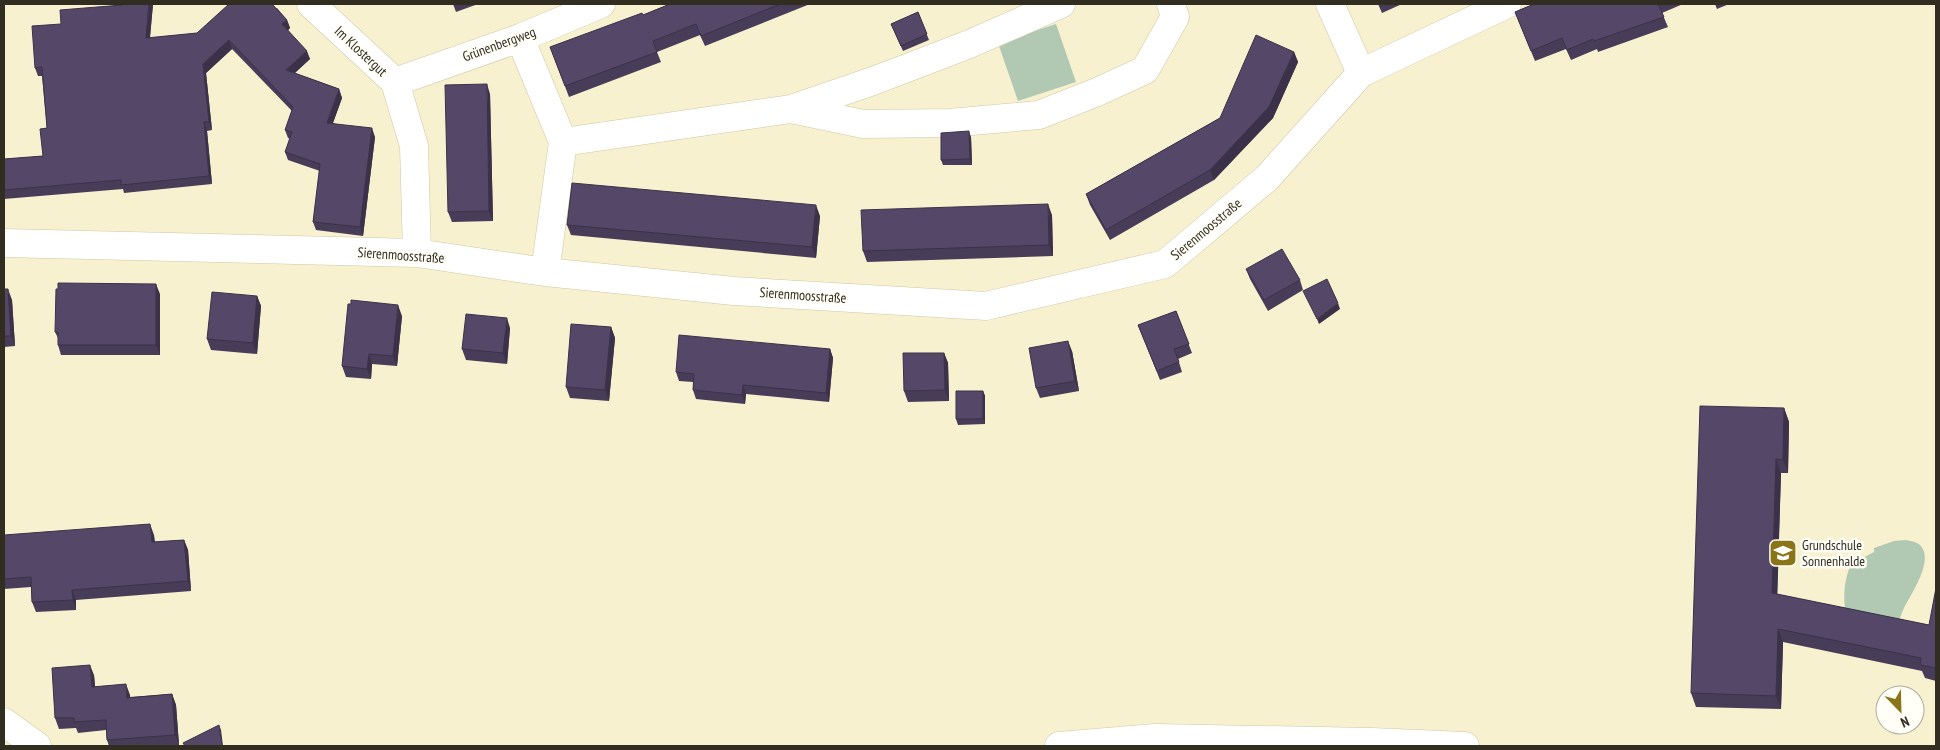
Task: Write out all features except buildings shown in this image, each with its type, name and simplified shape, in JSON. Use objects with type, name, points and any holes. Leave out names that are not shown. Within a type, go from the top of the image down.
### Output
[{"type":"street","name":"Im Klostergut","points":[[311,4],[395,82],[414,146],[417,253]]},
{"type":"street","name":"Grünenbergweg","points":[[395,82],[520,38],[601,4]]},
{"type":"street","points":[[563,142],[791,109],[967,45],[1061,4]]},
{"type":"street","points":[[791,109],[863,124],[949,123],[1038,115],[1097,92],[1145,70],[1175,17],[1171,4]]},
{"type":"street","points":[[1330,4],[1361,73]]},
{"type":"street","name":"Sierenmoosstraße","points":[[4,243],[417,253],[545,272],[734,290],[986,306],[1165,264],[1267,178],[1361,73],[1507,4]]},
{"type":"street","points":[[520,38],[563,142],[545,272]]},
{"type":"street","points":[[4,722],[37,746]]},
{"type":"street","points":[[1059,746],[1155,738],[1372,742],[1465,746]]},
{"type":"green space","points":[[1056,24],[1076,82],[1018,101],[998,43]]},
{"type":"green space","points":[[1905,540],[1917,543],[1923,549],[1925,556],[1921,575],[1903,610],[1897,627],[1845,609],[1845,585],[1852,561],[1857,561],[1874,552],[1874,548],[1894,541]]},
{"type":"place","name":"Grundschule Sonnenhalde","points":[[1783,553]]}]
